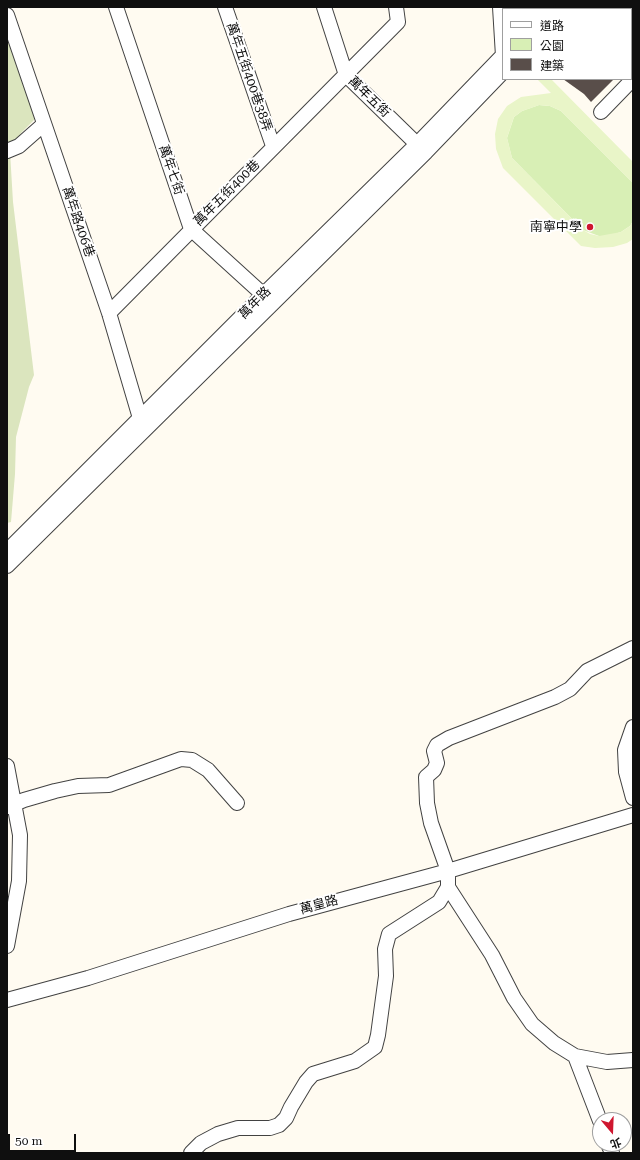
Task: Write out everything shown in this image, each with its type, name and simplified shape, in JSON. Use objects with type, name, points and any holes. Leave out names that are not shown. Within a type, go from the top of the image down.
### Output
[{"type":"street","name":"萬年七街","points":[[116,7],[191,229],[268,299]]},
{"type":"street","name":"萬年五街400巷38弄","points":[[225,7],[273,146]]},
{"type":"street","name":"萬年五街","points":[[324,7],[346,75],[421,148]]},
{"type":"street","name":"萬年五街400巷","points":[[109,313],[273,146],[398,22],[396,7]]},
{"type":"street","points":[[500,7],[502,40]]},
{"type":"street","name":"萬年路406巷","points":[[7,15],[109,313],[142,424]]},
{"type":"street","name":"萬年路","points":[[421,148],[502,57]]},
{"type":"street","name":"萬年路","points":[[7,566],[142,424],[421,148],[502,73]]},
{"type":"street","points":[[601,112],[633,80]]},
{"type":"street","points":[[7,151],[20,146],[44,124]]},
{"type":"street","name":"萬年路","points":[[7,550],[142,424]]},
{"type":"street","points":[[191,1153],[201,1143],[218,1134],[238,1128],[270,1128],[279,1125],[286,1118],[306,1082],[313,1074],[355,1061],[375,1047],[386,976],[385,948],[389,934],[439,902],[448,887],[448,871],[426,803],[426,777],[434,770],[437,763],[434,751],[437,745],[449,738],[555,697],[570,689],[587,671],[633,648]]},
{"type":"street","points":[[633,727],[625,750],[626,772],[633,798]]},
{"type":"street","points":[[10,806],[37,796],[78,786],[109,786],[182,760],[192,760],[208,770],[237,803]]},
{"type":"street","points":[[7,766],[10,806],[20,835],[20,881],[7,946]]},
{"type":"street","name":"萬皇路","points":[[7,1000],[88,978],[289,914],[448,871],[633,815]]},
{"type":"street","points":[[448,887],[492,955],[514,998],[532,1024],[554,1043],[575,1056],[607,1062],[633,1060]]},
{"type":"street","points":[[575,1056],[597,1112]]},
{"type":"green space","points":[[7,21],[37,117],[21,133],[10,152],[13,202],[34,375],[29,387],[16,437],[11,522],[7,523]]},
{"type":"green space","points":[[538,80],[552,80],[633,162],[633,183],[561,111],[550,106],[539,105],[522,111],[514,117],[507,138],[512,158],[583,230],[590,234],[599,236],[621,232],[630,226],[633,221],[633,239],[627,243],[613,247],[595,248],[581,246],[503,168],[496,149],[495,134],[498,119],[507,106],[521,97],[551,93]]},
{"type":"green space","points":[[539,105],[550,106],[561,111],[633,183],[633,221],[630,226],[621,232],[608,236],[599,236],[583,230],[512,158],[507,138],[514,117],[522,111]]},
{"type":"building","points":[[564,80],[613,80],[591,102],[584,94]]},
{"type":"place","name":"南寧中學","points":[[590,227]]}]
